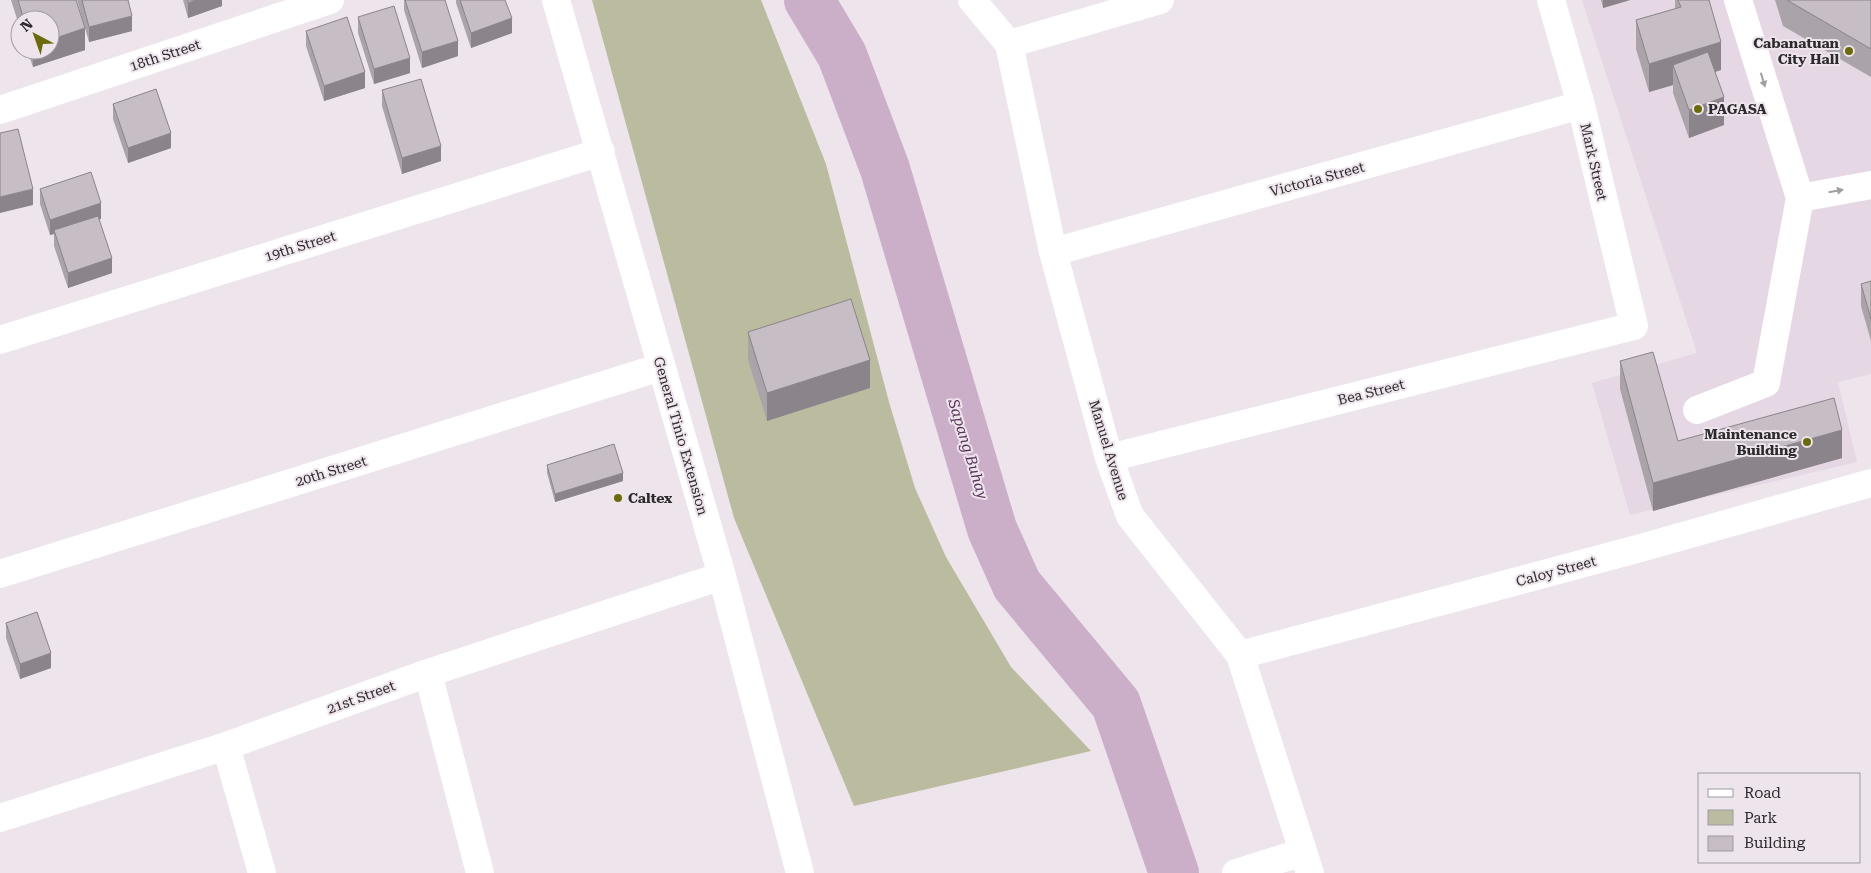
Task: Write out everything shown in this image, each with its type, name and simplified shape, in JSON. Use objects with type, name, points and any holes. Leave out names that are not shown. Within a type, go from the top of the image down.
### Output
[{"type":"street","name":"18th Street","points":[[0,110],[330,0]]},
{"type":"street","name":"General Tinio Extension","points":[[556,0],[722,576],[800,873]]},
{"type":"street","name":"Manuel Avenue","points":[[972,0],[1008,44],[1053,252],[1109,458],[1130,516],[1240,655],[1306,863]]},
{"type":"street","points":[[1008,44],[1160,0]]},
{"type":"street","name":"Mark Street","points":[[1551,0],[1581,105],[1634,326]]},
{"type":"street","points":[[1697,410],[1766,384],[1800,198],[1738,0]]},
{"type":"street","name":"Victoria Street","points":[[1053,252],[1581,105]]},
{"type":"street","name":"19th Street","points":[[0,340],[601,152]]},
{"type":"street","points":[[1800,198],[1871,185]]},
{"type":"street","name":"Bea Street","points":[[1109,458],[1634,326]]},
{"type":"street","name":"20th Street","points":[[0,574],[661,367]]},
{"type":"street","name":"Caloy Street","points":[[1240,655],[1637,549],[1871,483]]},
{"type":"street","name":"21st Street","points":[[0,818],[226,746],[428,673],[722,576]]},
{"type":"street","points":[[428,673],[480,873]]},
{"type":"street","points":[[226,746],[262,873]]},
{"type":"street","points":[[1236,873],[1306,863]]},
{"type":"shaded area","points":[[1582,0],[1871,0],[1871,374],[1838,382],[1857,462],[1630,515],[1592,383],[1697,353]]},
{"type":"green space","points":[[592,0],[761,0],[826,164],[889,402],[915,488],[946,557],[1011,667],[1091,751],[854,806],[734,518]]},
{"type":"building","points":[[18,0],[76,0],[85,28],[60,37],[60,10],[21,10]]},
{"type":"building","points":[[82,0],[128,0],[132,16],[89,27]]},
{"type":"building","points":[[405,0],[445,0],[458,41],[422,52]]},
{"type":"building","points":[[460,0],[505,0],[512,18],[471,33]]},
{"type":"building","points":[[1678,0],[1709,0],[1721,42],[1649,64],[1636,20],[1681,7]]},
{"type":"building","points":[[1787,0],[1871,0],[1871,49]]},
{"type":"building","points":[[394,6],[410,58],[374,69],[358,17]]},
{"type":"building","points":[[347,17],[365,72],[324,86],[306,31]]},
{"type":"building","points":[[1708,52],[1724,97],[1689,110],[1673,65]]},
{"type":"building","points":[[421,79],[441,146],[402,158],[382,90]]},
{"type":"building","points":[[156,89],[171,133],[128,148],[113,104]]},
{"type":"building","points":[[18,129],[33,189],[0,197],[0,133]]},
{"type":"building","points":[[91,172],[101,203],[50,220],[40,189]]},
{"type":"building","points":[[98,216],[112,258],[68,273],[54,230]]},
{"type":"building","points":[[1871,281],[1871,319],[1861,284]]},
{"type":"building","points":[[851,299],[870,360],[767,393],[748,332]]},
{"type":"building","points":[[1653,352],[1678,441],[1834,398],[1842,430],[1653,483],[1620,361]]},
{"type":"building","points":[[614,444],[623,473],[555,494],[547,465]]},
{"type":"building","points":[[37,612],[51,653],[20,664],[6,623]]},
{"type":"waterway","name":"Sapang Buhay","points":[[809,0],[842,55],[885,169],[992,529],[1017,585],[1116,704],[1174,873]]},
{"type":"place","name":"Cabanatuan City Hall","points":[[1849,51]]},
{"type":"place","name":"PAGASA","points":[[1698,109]]},
{"type":"place","name":"Maintenance Building","points":[[1807,442]]},
{"type":"place","name":"Caltex","points":[[618,498]]}]
